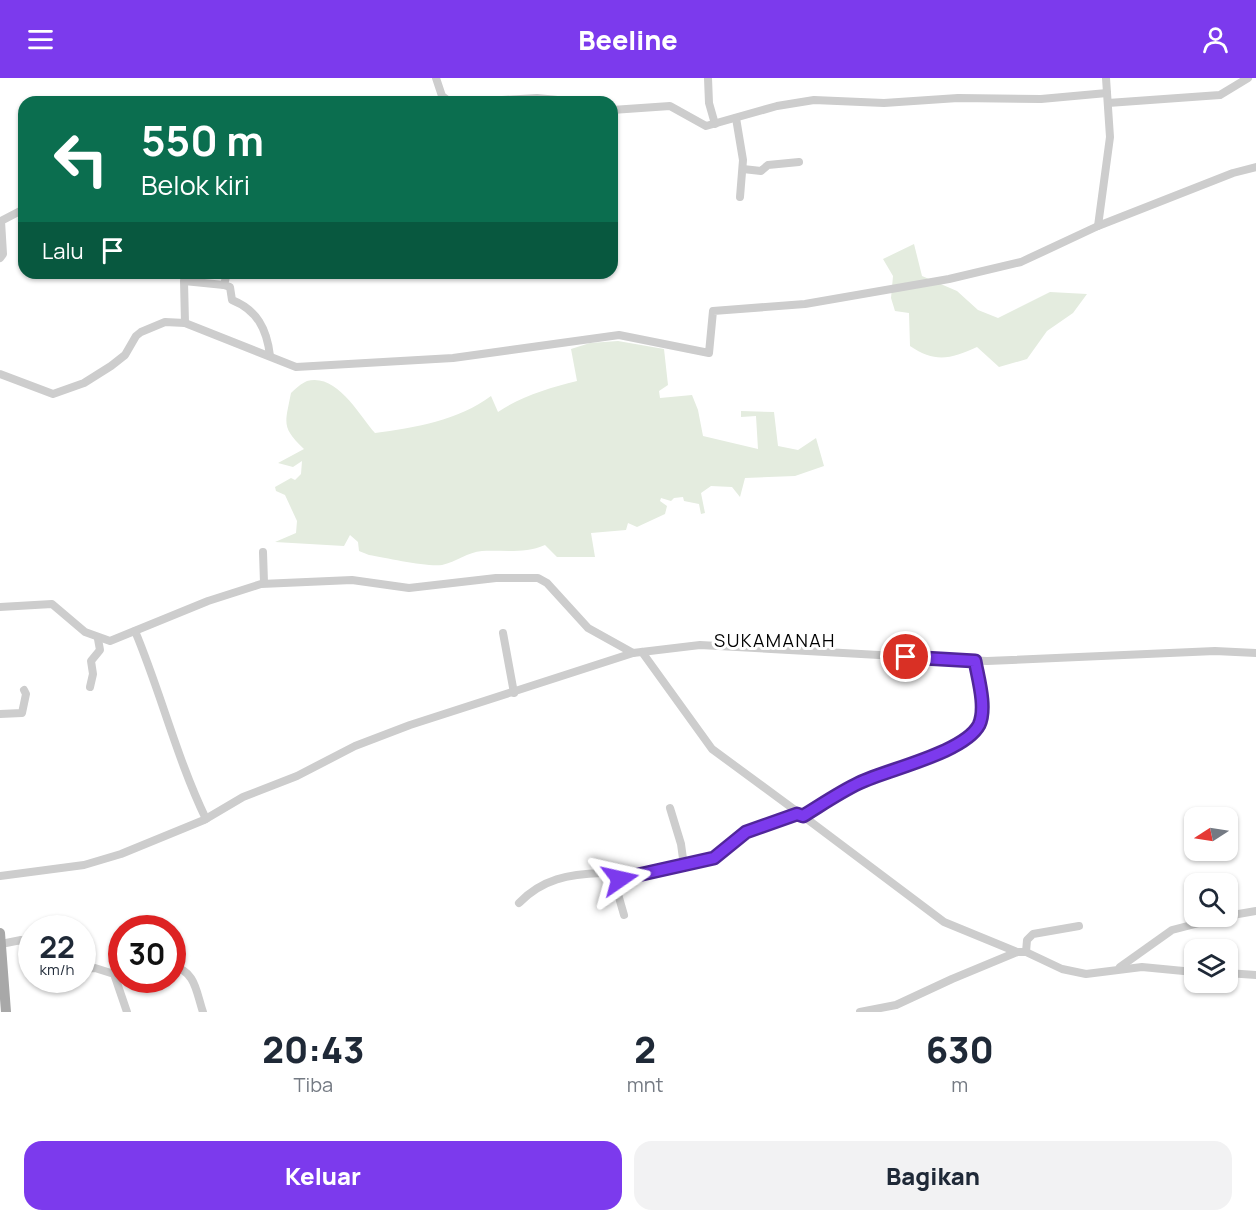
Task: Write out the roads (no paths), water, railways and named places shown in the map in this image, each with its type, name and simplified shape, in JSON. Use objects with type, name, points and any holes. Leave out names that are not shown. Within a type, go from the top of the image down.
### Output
[{"type":"main road","points":[[0,933],[6,1012]]},
{"type":"street","points":[[436,78],[442,96]]},
{"type":"street","points":[[708,78],[709,103],[715,124]]},
{"type":"street","points":[[1098,226],[1110,137],[1106,78]]},
{"type":"street","points":[[1108,103],[1220,95],[1248,78]]},
{"type":"street","points":[[618,109],[666,105],[674,107],[702,125],[715,124],[777,106],[821,99],[884,103],[958,98],[1041,99],[1107,93]]},
{"type":"street","points":[[736,118],[742,149],[740,197]]},
{"type":"street","points":[[742,169],[761,171],[768,165],[799,162]]},
{"type":"street","points":[[0,374],[53,394],[84,383],[111,366],[125,355],[136,336],[165,322],[185,323],[296,367],[482,355],[619,335],[709,353],[713,310],[805,304],[949,279],[1021,262],[1098,226],[1233,173],[1256,167]]},
{"type":"street","points":[[0,258],[3,254],[1,221],[18,212]]},
{"type":"street","points":[[185,323],[183,282],[187,279]]},
{"type":"street","points":[[198,279],[230,287],[231,300],[246,306],[261,323],[269,343],[270,356]]},
{"type":"street","points":[[224,285],[226,279]]},
{"type":"street","points":[[263,552],[264,583]]},
{"type":"street","points":[[0,607],[52,604],[85,632],[98,639],[110,641],[208,601],[264,583],[352,580],[409,588],[496,578],[538,578],[547,583],[588,628],[637,653],[712,748],[944,922],[1062,969],[1086,975],[1153,967],[1184,971]]},
{"type":"street","points":[[135,631],[182,755],[192,792],[206,819]]},
{"type":"street","points":[[503,633],[514,693]]},
{"type":"street","points":[[90,687],[93,674],[91,661],[100,650],[98,639]]},
{"type":"street","points":[[0,876],[96,862],[159,841],[206,819],[243,798],[297,777],[355,746],[410,725],[637,653],[700,645],[975,661],[1105,658],[1215,651],[1256,653]]},
{"type":"street","points":[[519,903],[537,886],[558,879],[602,873],[614,880],[714,858],[746,832],[800,815],[869,778],[948,749],[976,730],[981,717],[975,661]]},
{"type":"street","points":[[0,714],[22,713],[26,694],[24,690]]},
{"type":"street","points":[[670,808],[681,844],[684,866]]},
{"type":"street","points":[[614,880],[624,915]]},
{"type":"street","points":[[1238,914],[1256,911]]},
{"type":"street","points":[[860,1012],[896,1005],[952,979],[1021,952],[1033,934],[1079,926]]},
{"type":"street","points":[[1115,970],[1139,956],[1172,930],[1184,927]]},
{"type":"street","points":[[1,950],[18,942]]},
{"type":"street","points":[[186,972],[191,975],[203,1012]]},
{"type":"street","points":[[1238,974],[1256,975]]},
{"type":"street","points":[[122,993],[127,1012]]},
{"type":"district","name":"SUKAMANAH","points":[[775,640]]}]
